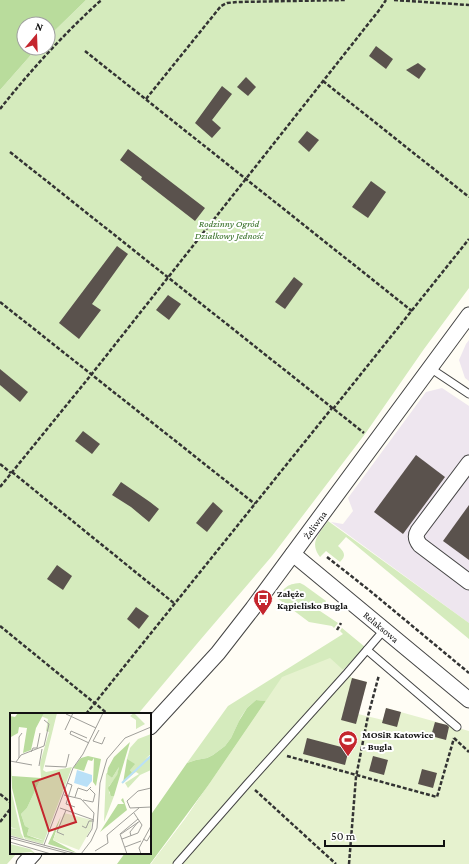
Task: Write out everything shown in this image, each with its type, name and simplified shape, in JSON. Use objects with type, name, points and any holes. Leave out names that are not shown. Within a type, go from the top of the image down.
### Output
[{"type":"street","name":"Żeliwna","points":[[151,726],[218,652],[293,554],[469,315]]},
{"type":"street","points":[[469,463],[418,530],[416,535],[420,545],[469,582]]},
{"type":"street","name":"Relaksowa","points":[[293,554],[469,700]]},
{"type":"street","points":[[24,864],[33,854]]},
{"type":"lane","points":[[430,368],[469,394]]},
{"type":"lane","points":[[177,864],[368,650],[384,630]]},
{"type":"lane","points":[[368,650],[457,727]]},
{"type":"path","points":[[0,109],[21,83],[78,21],[102,0]]},
{"type":"path","points":[[146,99],[221,6],[227,3],[346,0]]},
{"type":"path","points":[[0,487],[91,375],[386,0]]},
{"type":"path","points":[[394,0],[469,6]]},
{"type":"path","points":[[85,51],[412,311]]},
{"type":"path","points":[[323,81],[469,197]]},
{"type":"path","points":[[10,152],[333,409],[376,441]]},
{"type":"path","points":[[87,713],[469,239]]},
{"type":"path","points":[[0,302],[255,504]]},
{"type":"path","points":[[0,464],[12,472],[175,604]]},
{"type":"path","points":[[327,557],[469,673]]},
{"type":"path","points":[[337,630],[342,623]]},
{"type":"path","points":[[0,626],[107,713]]},
{"type":"path","points":[[349,864],[357,775],[368,716],[382,662]]},
{"type":"path","points":[[275,753],[437,797],[457,727]]},
{"type":"path","points":[[454,738],[469,752]]},
{"type":"path","points":[[248,783],[336,864]]},
{"type":"path","points":[[0,794],[10,802]]},
{"type":"path","points":[[0,822],[10,809]]},
{"type":"shaded area","points":[[469,340],[469,381],[465,378],[459,360]]},
{"type":"shaded area","points":[[442,388],[469,406],[469,623],[331,522],[343,524],[353,511],[348,498],[426,392]]},
{"type":"green space","points":[[0,0],[86,0],[56,29],[56,16],[16,16],[16,56],[30,56],[0,90]]},
{"type":"green space","name":"Rodzinny Ogród Działkowy Jedność","points":[[86,0],[469,0],[469,288],[424,349],[365,434],[272,556],[139,713],[10,713],[10,854],[16,854],[7,864],[0,864],[0,90],[30,56],[56,56],[56,29]]},
{"type":"green space","points":[[328,521],[469,623],[469,639],[346,537],[338,546],[344,554],[340,562],[326,551],[320,557],[315,547],[315,542],[316,538]]},
{"type":"green space","points":[[300,583],[326,601],[320,611],[338,623],[334,628],[332,626],[309,622],[277,598],[286,587],[292,584]]},
{"type":"green space","points":[[342,628],[365,647],[324,692],[151,864],[186,818],[265,701],[256,700],[247,708],[225,746],[207,758],[187,763],[228,706],[343,634],[340,631]]},
{"type":"green space","name":"MOSiR Katowice - Bugla","points":[[330,658],[352,678],[367,682],[358,714],[383,720],[386,708],[469,731],[469,864],[151,864],[186,818],[282,677]]},
{"type":"green space","points":[[256,700],[266,701],[210,783],[150,864],[117,864],[124,854],[151,854],[151,815],[187,763],[207,758],[225,746],[247,708]]},
{"type":"building","points":[[376,46],[393,59],[386,69],[369,56]]},
{"type":"building","points":[[418,63],[426,69],[419,79],[406,70]]},
{"type":"building","points":[[246,77],[256,87],[248,96],[237,87]]},
{"type":"building","points":[[222,86],[232,94],[212,120],[221,128],[212,138],[195,123]]},
{"type":"building","points":[[307,131],[319,140],[309,152],[298,142]]},
{"type":"building","points":[[128,149],[205,208],[195,221],[141,179],[142,177],[120,160]]},
{"type":"building","points":[[371,181],[386,192],[368,218],[352,207]]},
{"type":"building","points":[[117,246],[128,254],[92,304],[101,310],[79,339],[59,323]]},
{"type":"building","points":[[294,277],[303,284],[285,309],[275,302]]},
{"type":"building","points":[[168,295],[181,304],[169,320],[156,310]]},
{"type":"building","points":[[0,369],[28,392],[20,402],[0,385]]},
{"type":"building","points":[[83,431],[100,444],[92,454],[75,441]]},
{"type":"building","points":[[416,455],[445,477],[403,534],[374,512]]},
{"type":"building","points":[[121,482],[159,509],[149,522],[131,507],[112,495]]},
{"type":"building","points":[[213,502],[223,511],[207,532],[196,523]]},
{"type":"building","points":[[469,505],[469,560],[443,541]]},
{"type":"building","points":[[57,565],[72,576],[63,590],[47,579]]},
{"type":"building","points":[[136,607],[149,616],[139,629],[127,619]]},
{"type":"building","points":[[352,678],[367,682],[356,724],[341,720]]},
{"type":"building","points":[[386,708],[401,712],[397,727],[382,723]]},
{"type":"building","points":[[435,722],[447,725],[449,727],[446,740],[431,736]]},
{"type":"building","points":[[307,738],[349,749],[345,765],[303,754]]},
{"type":"building","points":[[373,756],[388,760],[384,775],[369,771]]},
{"type":"building","points":[[422,769],[437,773],[433,788],[418,784]]},
{"type":"place","name":"Załęże Kąpielisko Bugla","points":[[263,616]]},
{"type":"place","name":"MOSiR Katowice - Bugla","points":[[348,757]]}]
